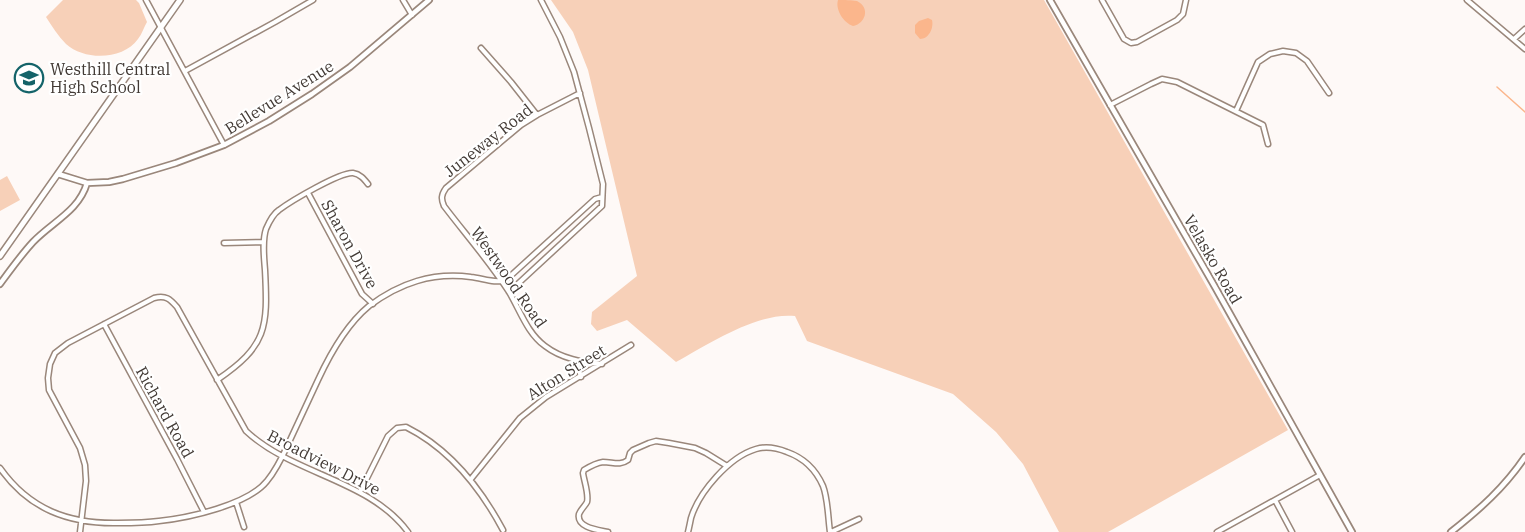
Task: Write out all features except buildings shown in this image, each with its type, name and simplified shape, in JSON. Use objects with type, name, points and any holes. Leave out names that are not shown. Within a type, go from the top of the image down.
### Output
[{"type":"main road","points":[[0,256],[180,0]]},
{"type":"street","points":[[146,0],[224,145]]},
{"type":"street","points":[[185,70],[313,0]]},
{"type":"street","points":[[403,0],[412,15]]},
{"type":"street","name":"Bellevue Avenue","points":[[58,174],[87,183],[109,182],[176,163],[224,145],[312,94],[350,67],[429,0]]},
{"type":"street","points":[[509,292],[602,206],[603,184],[580,93],[563,44],[541,0]]},
{"type":"street","name":"Velasko Road","points":[[1050,0],[1215,287],[1352,532]]},
{"type":"street","points":[[1102,0],[1124,39],[1131,43],[1177,20],[1183,14],[1186,0]]},
{"type":"street","points":[[1467,0],[1525,49]]},
{"type":"street","points":[[1514,39],[1525,28]]},
{"type":"street","points":[[481,48],[537,115]]},
{"type":"street","points":[[1236,111],[1258,62],[1270,54],[1283,51],[1296,53],[1307,61],[1329,93]]},
{"type":"street","points":[[1110,105],[1162,79],[1177,82],[1263,125],[1268,144]]},
{"type":"street","name":"Juneway Road","points":[[444,192],[521,125],[580,93]]},
{"type":"street","points":[[217,380],[247,357],[255,348],[261,334],[266,312],[264,242],[266,228],[276,213],[338,177],[352,173],[368,184]]},
{"type":"street","points":[[0,284],[33,242],[79,201],[87,183]]},
{"type":"street","name":"Westwood Road","points":[[444,192],[441,200],[444,206],[509,292],[538,340],[556,353],[576,361],[602,364]]},
{"type":"street","name":"Sharon Drive","points":[[308,193],[362,294],[373,304]]},
{"type":"street","points":[[0,468],[18,490],[34,503],[56,513],[81,520],[104,523],[156,522],[204,512],[236,502],[261,489],[277,468],[328,358],[348,329],[367,308],[413,281],[448,276],[501,282],[506,280],[595,199],[602,197]]},
{"type":"street","points":[[224,243],[264,242]]},
{"type":"street","name":"Broadview Drive","points":[[104,324],[154,298],[164,296],[169,298],[177,308],[246,431],[258,443],[360,492],[390,511],[408,532]]},
{"type":"street","points":[[80,532],[86,482],[85,465],[80,448],[49,390],[48,370],[52,358],[60,348],[104,324]]},
{"type":"street","name":"Richard Road","points":[[104,324],[204,512]]},
{"type":"street","name":"Alton Street","points":[[471,479],[525,413],[546,397],[631,345]]},
{"type":"street","points":[[576,361],[581,377]]},
{"type":"street","points":[[360,492],[388,436],[395,430],[406,427],[455,462],[471,479],[502,530]]},
{"type":"street","points":[[608,532],[587,527],[579,518],[587,502],[584,470],[600,462],[623,464],[633,450],[648,443],[659,442],[695,448],[727,466]]},
{"type":"street","points":[[688,532],[691,518],[700,498],[711,483],[727,466],[747,453],[762,448],[779,449],[805,461],[823,486],[830,532],[859,519]]},
{"type":"street","points":[[1451,532],[1505,485],[1525,457]]},
{"type":"street","points":[[1217,532],[1320,475]]},
{"type":"street","points":[[1275,500],[1293,532]]},
{"type":"street","points":[[236,502],[244,527]]},
{"type":"shaded area","points":[[63,0],[136,0],[147,22],[138,39],[123,51],[104,56],[83,53],[66,44],[46,17]]},
{"type":"shaded area","points":[[551,0],[1044,0],[1288,430],[1108,532],[1059,532],[1023,464],[996,432],[953,394],[807,341],[795,316],[780,316],[749,324],[718,338],[676,362],[627,320],[597,331],[591,324],[592,312],[637,276],[588,70],[573,32]]},
{"type":"shaded area","points":[[838,0],[857,1],[861,4],[865,15],[861,22],[853,26],[846,22],[839,12]]},
{"type":"shaded area","points":[[928,18],[932,20],[931,30],[926,37],[920,39],[915,33],[915,25]]},
{"type":"shaded area","points":[[7,176],[20,200],[0,211],[0,180]]},
{"type":"waterway","points":[[1497,87],[1525,112]]},
{"type":"place","name":"Westhill Central High School","points":[[29,78]]}]
